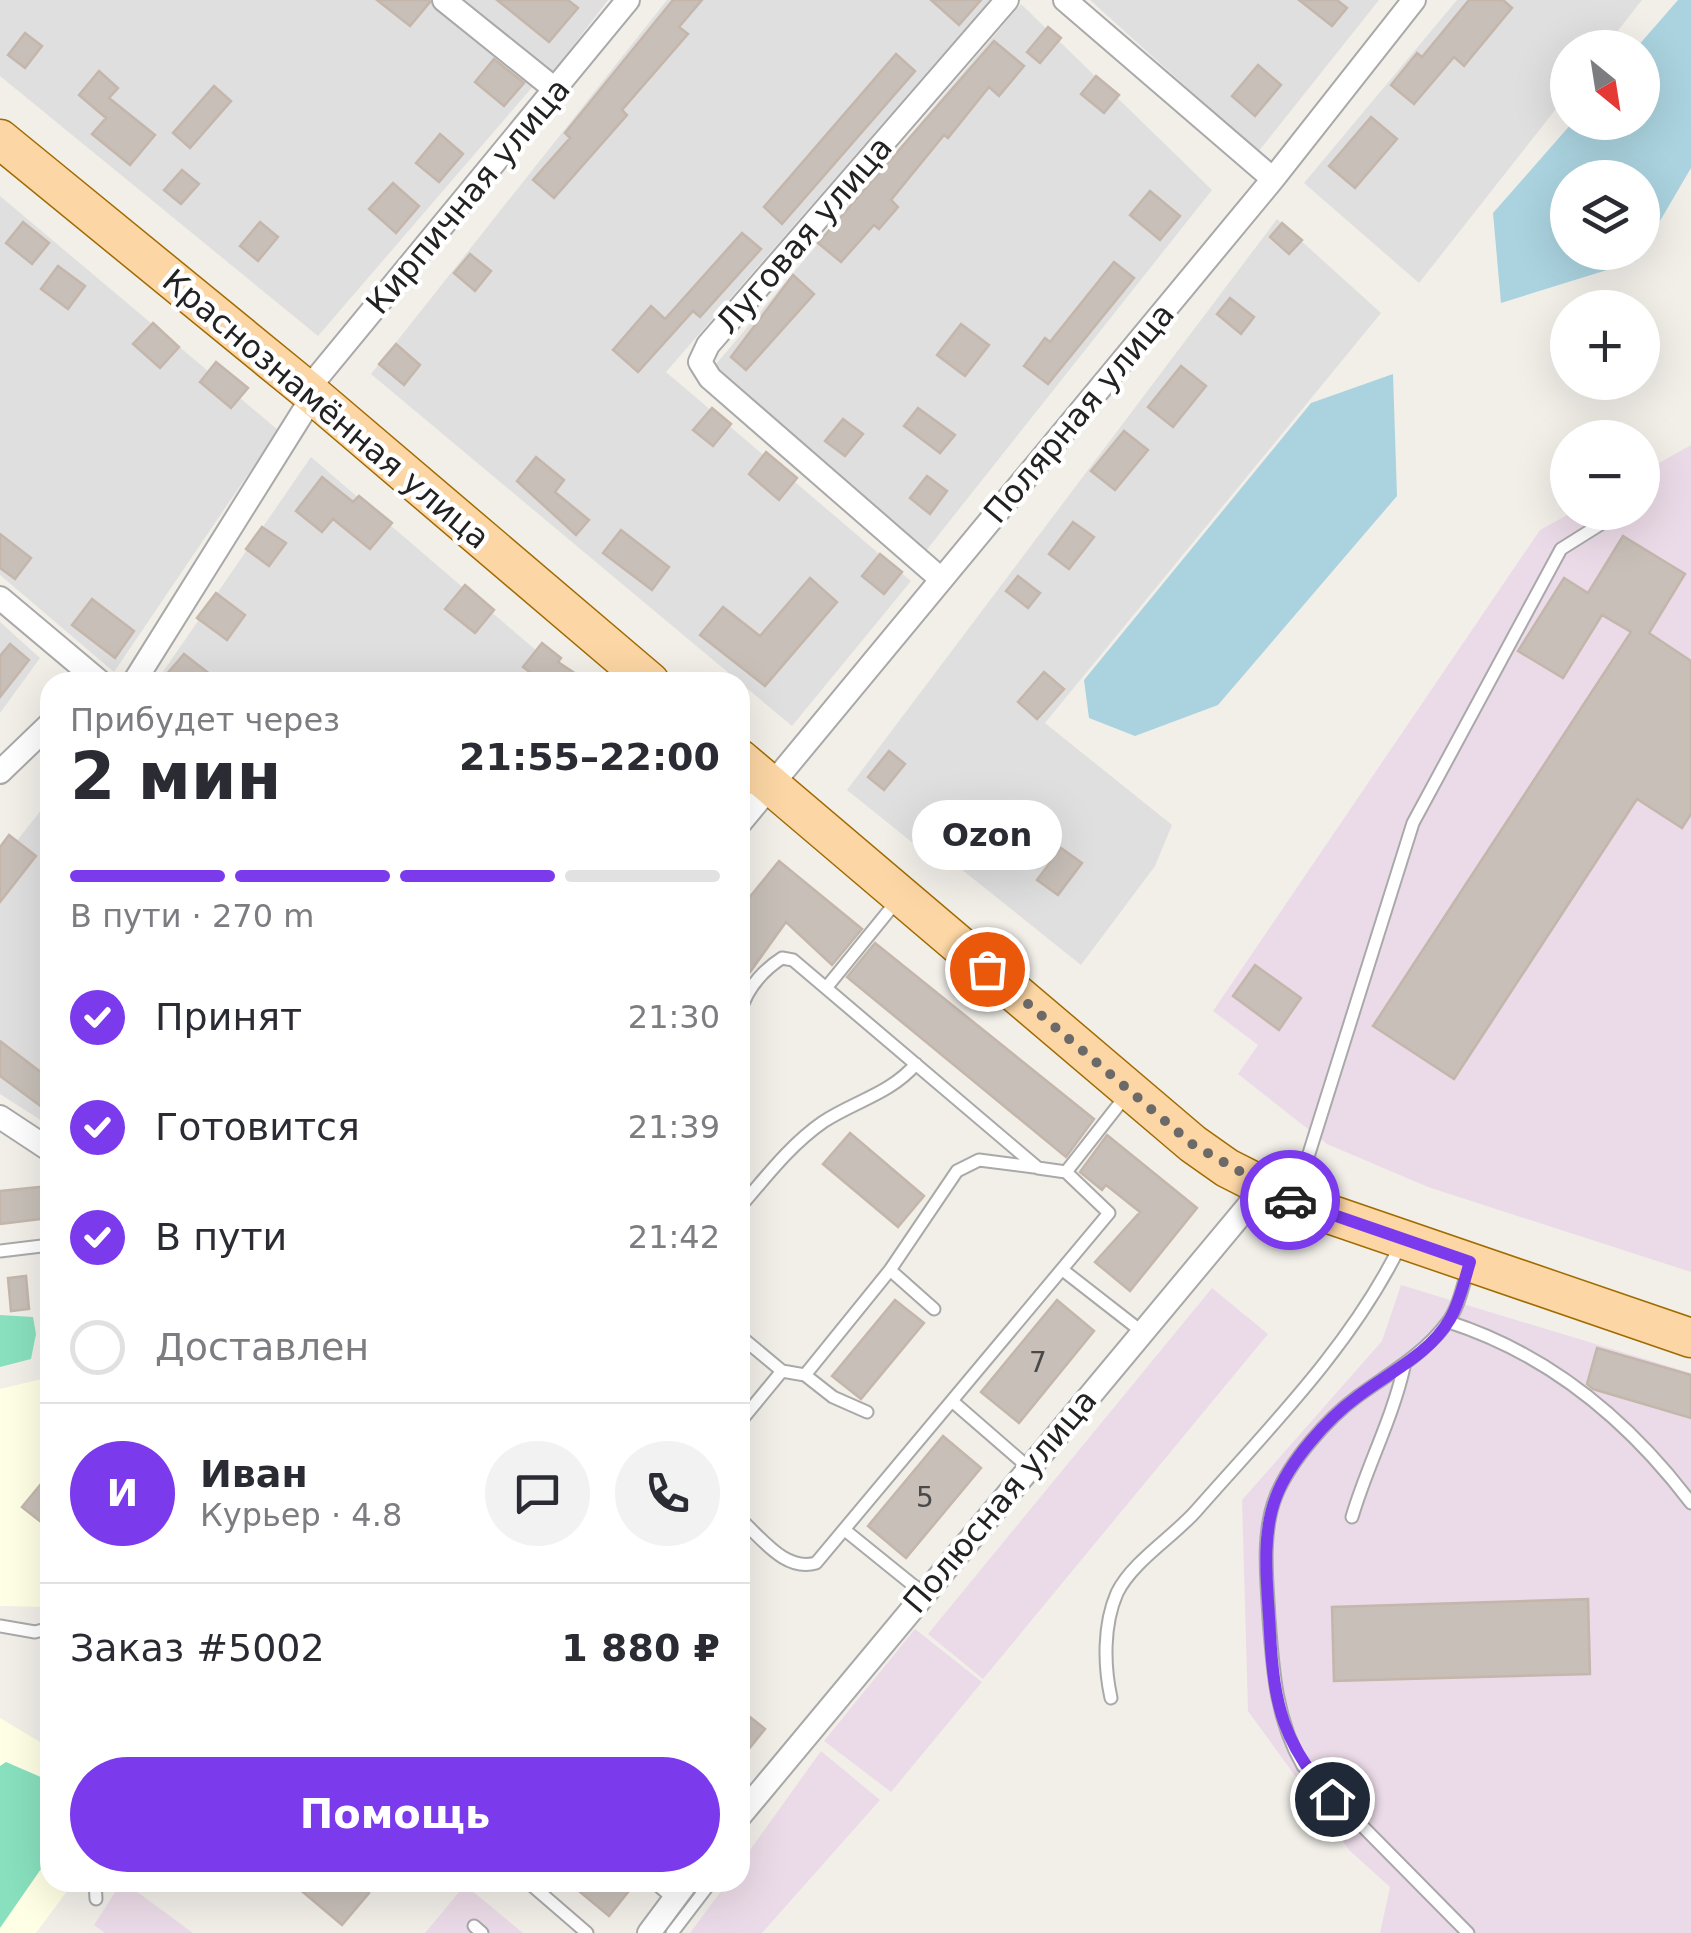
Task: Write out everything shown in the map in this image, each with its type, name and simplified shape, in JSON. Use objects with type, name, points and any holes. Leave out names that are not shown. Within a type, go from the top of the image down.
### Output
[{"type":"main road","name":"Краснознамённая улица","points":[[0,139],[310,393],[638,672]]},
{"type":"main road","points":[[750,767],[1192,1144],[1278,1195],[1691,1338]]},
{"type":"street","points":[[444,0],[556,90]]},
{"type":"street","name":"Кирпичная улица","points":[[140,672],[310,393],[628,0]]},
{"type":"street","name":"Луговая улица","points":[[942,579],[710,378],[700,362],[708,345],[1007,0]]},
{"type":"street","points":[[1065,0],[1273,179]]},
{"type":"street","name":"Полярная улица","points":[[750,810],[1273,179],[1414,0]]},
{"type":"street","points":[[0,598],[88,672]]},
{"type":"street","points":[[0,772],[40,734]]},
{"type":"street","points":[[0,1117],[40,1143]]},
{"type":"street","name":"Полюсная улица","points":[[750,1803],[1140,1332],[1278,1195]]},
{"type":"street","points":[[649,1933],[679,1892]]},
{"type":"lane","points":[[1278,1195],[1413,823],[1562,549],[1592,530]]},
{"type":"lane","points":[[826,988],[902,896]]},
{"type":"lane","points":[[750,990],[782,958],[793,960],[1038,1168]]},
{"type":"lane","points":[[750,1196],[804,1137],[839,1113],[890,1089],[916,1064]]},
{"type":"lane","points":[[1066,1172],[1130,1091]]},
{"type":"lane","points":[[750,1527],[796,1565],[816,1563],[1109,1213],[1066,1172],[978,1160],[957,1170],[890,1270],[806,1375]]},
{"type":"lane","points":[[1110,1698],[1105,1670],[1118,1592],[1193,1514],[1344,1338],[1383,1280],[1404,1238]]},
{"type":"lane","points":[[0,1251],[40,1246]]},
{"type":"lane","points":[[1468,1933],[1303,1766],[1285,1735],[1273,1683],[1268,1529],[1276,1496],[1322,1432],[1356,1398],[1404,1367],[1448,1322],[1470,1262]]},
{"type":"lane","points":[[890,1270],[934,1309]]},
{"type":"lane","points":[[1064,1271],[1140,1332]]},
{"type":"lane","points":[[1448,1322],[1526,1352],[1571,1384],[1666,1470],[1691,1504]]},
{"type":"lane","points":[[750,1344],[782,1371],[806,1375],[832,1396],[867,1412]]},
{"type":"lane","points":[[1352,1518],[1363,1480],[1385,1436],[1404,1367]]},
{"type":"lane","points":[[750,1410],[782,1371]]},
{"type":"lane","points":[[952,1401],[1028,1468]]},
{"type":"lane","points":[[846,1531],[924,1594]]},
{"type":"lane","points":[[0,1626],[40,1631]]},
{"type":"lane","points":[[96,1892],[96,1898]]},
{"type":"lane","points":[[540,1892],[587,1933]]},
{"type":"lane","points":[[672,1933],[703,1892]]},
{"type":"shaded area","points":[[0,0],[431,0],[535,84],[318,336],[0,76]]},
{"type":"shaded area","points":[[459,0],[608,0],[551,75]]},
{"type":"shaded area","points":[[667,0],[990,0],[666,372],[911,581],[792,726],[750,691],[750,672],[727,672],[371,374]]},
{"type":"shaded area","points":[[1090,0],[1379,0],[1258,152]]},
{"type":"shaded area","points":[[1457,0],[1642,0],[1618,30],[1550,30],[1550,117],[1419,283],[1304,183]]},
{"type":"shaded area","points":[[1021,4],[1212,190],[925,552],[711,370]]},
{"type":"shaded area","points":[[0,196],[278,430],[114,672],[0,575]]},
{"type":"shaded area","points":[[1277,219],[1381,313],[1045,723],[1172,825],[1155,866],[1081,965],[936,849],[929,856],[847,790]]},
{"type":"shaded area","points":[[1691,445],[1691,1272],[1428,1187],[1327,1144],[1238,1074],[1258,1045],[1213,1011],[1540,530],[1550,525],[1550,530],[1660,530],[1660,462]]},
{"type":"shaded area","points":[[311,457],[561,672],[163,672]]},
{"type":"shaded area","points":[[0,622],[40,658],[0,713]]},
{"type":"shaded area","points":[[40,812],[40,1120],[0,1094],[0,862]]},
{"type":"shaded area","points":[[1401,1285],[1691,1373],[1691,1933],[1380,1933],[1390,1887],[1349,1850],[1248,1711],[1242,1500],[1382,1341]]},
{"type":"shaded area","points":[[1212,1288],[1268,1334],[983,1679],[928,1634]]},
{"type":"shaded area","points":[[40,1379],[40,1607],[0,1606],[0,1389]]},
{"type":"shaded area","points":[[915,1629],[982,1682],[891,1792],[824,1741]]},
{"type":"shaded area","points":[[0,1718],[40,1742],[40,1892],[66,1892],[36,1933],[0,1933]]},
{"type":"shaded area","points":[[821,1751],[880,1800],[762,1933],[690,1933],[720,1892],[750,1892],[750,1850]]},
{"type":"shaded area","points":[[115,1892],[137,1892],[193,1933],[105,1933],[94,1925]]},
{"type":"shaded area","points":[[459,1892],[473,1892],[523,1933],[425,1933]]},
{"type":"green space","points":[[0,1315],[33,1317],[36,1334],[31,1359],[0,1367]]},
{"type":"green space","points":[[6,1762],[40,1777],[40,1870],[0,1928],[0,1766]]},
{"type":"water","points":[[1678,0],[1691,0],[1691,168],[1660,221],[1660,160],[1550,160],[1550,270],[1607,270],[1501,303],[1493,213],[1557,140],[1660,140],[1660,30],[1652,30]]},
{"type":"water","points":[[1393,374],[1397,496],[1218,705],[1135,736],[1089,718],[1084,680],[1311,403]]},
{"type":"building","points":[[377,0],[429,0],[430,2],[410,26]]},
{"type":"building","points":[[497,0],[568,0],[578,8],[549,42]]},
{"type":"building","points":[[673,0],[702,0],[679,27],[688,34],[622,110],[627,115],[554,198],[533,180],[570,138],[565,133]]},
{"type":"building","points":[[931,0],[981,0],[959,25]]},
{"type":"building","points":[[1299,0],[1337,0],[1347,8],[1332,26]]},
{"type":"building","points":[[1469,0],[1503,0],[1512,8],[1464,66],[1454,57],[1414,104],[1391,85],[1417,53],[1422,57]]},
{"type":"building","points":[[1048,27],[1061,38],[1040,63],[1027,52]]},
{"type":"building","points":[[25,33],[42,46],[25,68],[8,55]]},
{"type":"building","points":[[994,41],[1024,66],[999,96],[989,87],[948,138],[944,135],[891,200],[898,207],[879,229],[874,225],[841,262],[818,243]]},
{"type":"building","points":[[896,54],[915,71],[782,224],[764,207]]},
{"type":"building","points":[[494,59],[524,83],[504,106],[475,82]]},
{"type":"building","points":[[1258,65],[1281,85],[1255,116],[1232,96]]},
{"type":"building","points":[[99,71],[118,88],[109,98],[155,135],[130,165],[92,134],[106,118],[79,95]]},
{"type":"building","points":[[1096,76],[1119,95],[1104,113],[1081,94]]},
{"type":"building","points":[[214,86],[231,101],[190,148],[173,133]]},
{"type":"building","points":[[1371,117],[1397,139],[1355,188],[1329,166]]},
{"type":"building","points":[[440,134],[463,154],[439,182],[416,163]]},
{"type":"building","points":[[182,170],[199,184],[181,204],[164,190]]},
{"type":"building","points":[[393,183],[419,206],[396,233],[369,209]]},
{"type":"building","points":[[1150,191],[1180,216],[1160,240],[1130,215]]},
{"type":"building","points":[[23,222],[49,243],[32,264],[6,243]]},
{"type":"building","points":[[260,222],[278,237],[258,261],[240,246]]},
{"type":"building","points":[[1282,223],[1302,240],[1289,254],[1270,237]]},
{"type":"building","points":[[742,233],[761,249],[700,317],[693,311],[638,372],[613,350],[651,306],[665,319]]},
{"type":"building","points":[[470,254],[491,271],[475,291],[454,273]]},
{"type":"building","points":[[1114,262],[1134,278],[1048,384],[1024,366],[1045,338],[1050,342]]},
{"type":"building","points":[[58,266],[85,286],[68,309],[41,289]]},
{"type":"building","points":[[793,275],[814,294],[746,370],[731,357]]},
{"type":"building","points":[[1230,298],[1254,317],[1241,334],[1217,314]]},
{"type":"building","points":[[153,323],[179,347],[160,368],[133,344]]},
{"type":"building","points":[[961,324],[989,345],[965,376],[937,355]]},
{"type":"building","points":[[396,344],[420,365],[404,385],[379,364]]},
{"type":"building","points":[[216,362],[248,388],[231,408],[200,382]]},
{"type":"building","points":[[1181,366],[1206,386],[1173,427],[1148,407]]},
{"type":"building","points":[[712,408],[731,424],[713,446],[693,430]]},
{"type":"building","points":[[918,408],[955,435],[940,453],[904,426]]},
{"type":"building","points":[[843,419],[863,434],[845,456],[825,441]]},
{"type":"building","points":[[1124,431],[1148,450],[1115,490],[1091,471]]},
{"type":"building","points":[[766,452],[797,478],[779,500],[749,474]]},
{"type":"building","points":[[536,457],[564,480],[555,492],[589,520],[576,535],[517,481]]},
{"type":"building","points":[[927,476],[947,491],[930,514],[910,498]]},
{"type":"building","points":[[322,477],[353,502],[359,496],[392,523],[370,549],[333,519],[322,532],[296,511]]},
{"type":"building","points":[[1073,522],[1094,537],[1069,569],[1049,554]]},
{"type":"building","points":[[262,527],[286,543],[269,566],[246,549]]},
{"type":"building","points":[[621,530],[669,567],[652,590],[603,553]]},
{"type":"building","points":[[0,534],[31,558],[15,579],[0,568]]},
{"type":"building","points":[[1623,536],[1685,574],[1649,633],[1691,661],[1691,814],[1682,828],[1637,799],[1454,1079],[1373,1026],[1631,632],[1602,615],[1563,678],[1518,651],[1564,578],[1588,593]]},
{"type":"building","points":[[880,554],[902,572],[884,594],[862,576]]},
{"type":"building","points":[[1018,576],[1040,593],[1028,608],[1006,591]]},
{"type":"building","points":[[810,578],[837,602],[765,686],[700,635],[723,607],[760,636]]},
{"type":"building","points":[[465,585],[494,610],[475,633],[445,609]]},
{"type":"building","points":[[216,593],[245,615],[227,640],[197,618]]},
{"type":"building","points":[[92,599],[134,631],[115,658],[72,625]]},
{"type":"building","points":[[542,643],[573,672],[530,672],[523,667]]},
{"type":"building","points":[[10,644],[29,660],[0,697],[0,656]]},
{"type":"building","points":[[184,654],[207,672],[169,672]]},
{"type":"building","points":[[1044,672],[1064,689],[1037,719],[1018,702]]},
{"type":"building","points":[[889,751],[905,764],[884,790],[868,777]]},
{"type":"building","points":[[963,821],[980,834],[966,853],[949,840]]},
{"type":"building","points":[[9,835],[36,856],[0,902],[0,847]]},
{"type":"building","points":[[1061,848],[1082,863],[1058,895],[1037,880]]},
{"type":"building","points":[[779,861],[862,929],[832,965],[786,922],[750,972],[750,897]]},
{"type":"building","points":[[875,943],[1094,1119],[1066,1157],[847,977]]},
{"type":"building","points":[[1255,965],[1301,998],[1279,1030],[1233,996]]},
{"type":"building","points":[[0,1041],[40,1071],[40,1106],[0,1076]]},
{"type":"building","points":[[850,1133],[924,1196],[898,1227],[823,1164]]},
{"type":"building","points":[[1107,1135],[1197,1208],[1130,1291],[1095,1262],[1140,1212],[1106,1185],[1102,1190],[1080,1172]]},
{"type":"building","points":[[40,1187],[40,1219],[0,1224],[0,1191]]},
{"type":"building","points":[[26,1276],[29,1309],[11,1311],[8,1278]]},
{"type":"building","points":[[895,1300],[924,1323],[861,1399],[832,1376]]},
{"type":"building","points":[[1057,1300],[1094,1331],[1019,1423],[981,1392]]},
{"type":"building","points":[[1597,1348],[1691,1375],[1691,1418],[1593,1389],[1587,1384]]},
{"type":"building","points":[[943,1436],[981,1468],[906,1558],[868,1526]]},
{"type":"building","points":[[40,1485],[40,1521],[22,1507]]},
{"type":"building","points":[[1588,1599],[1590,1674],[1334,1681],[1332,1607]]},
{"type":"building","points":[[750,1717],[765,1729],[750,1748]]},
{"type":"building","points":[[303,1892],[368,1892],[342,1925]]},
{"type":"building","points":[[580,1892],[628,1892],[609,1916]]},
{"type":"way so far","points":[[987,969],[1192,1144],[1227,1168],[1290,1200]]},
{"type":"place","name":"Ozon","points":[[987,969]]},
{"type":"route","points":[[1290,1200],[1470,1262],[1448,1322],[1404,1367],[1356,1398],[1322,1432],[1276,1496],[1268,1529],[1273,1683],[1285,1735],[1303,1766],[1332,1799]]}]
